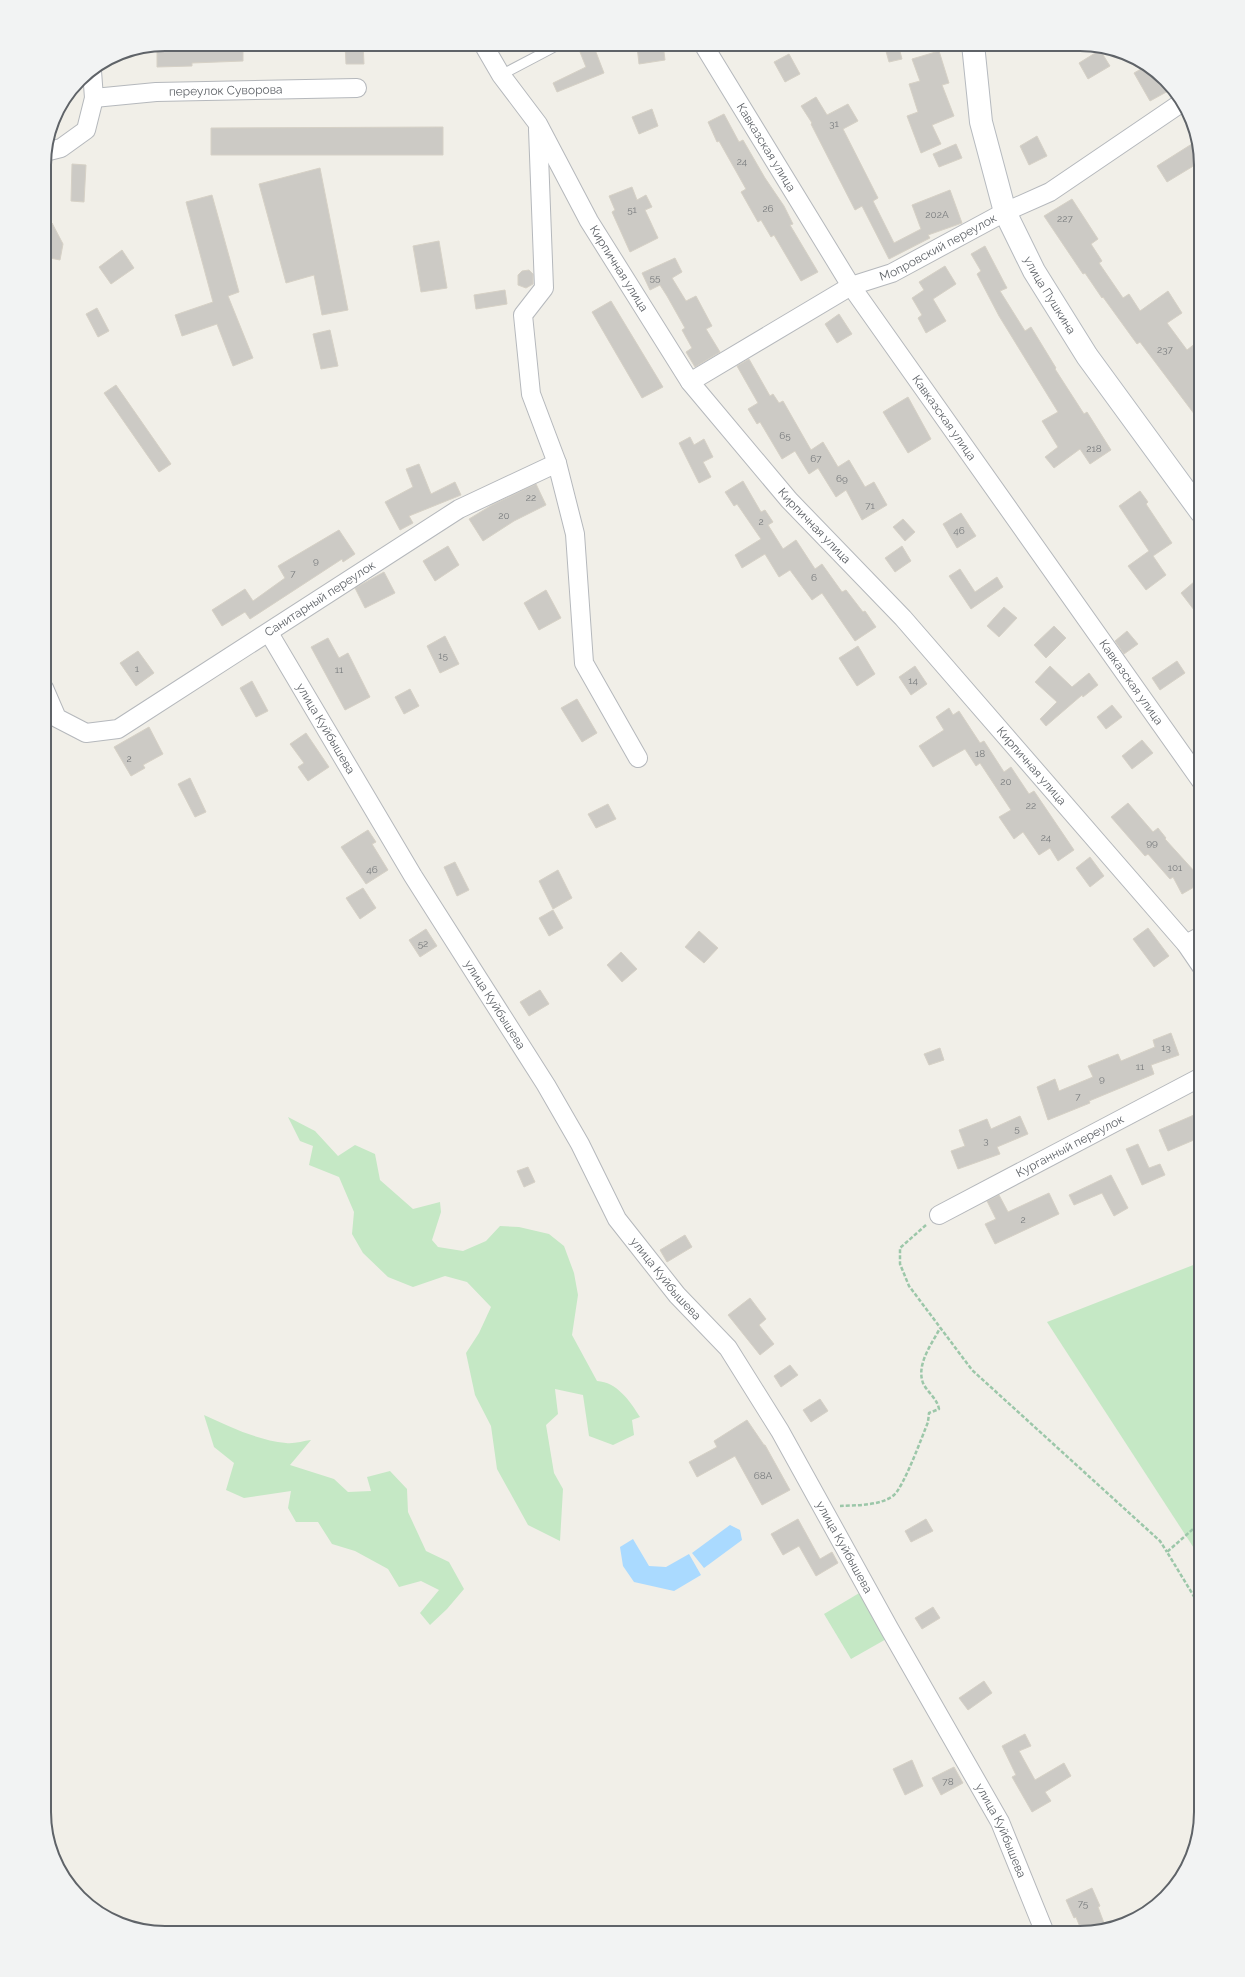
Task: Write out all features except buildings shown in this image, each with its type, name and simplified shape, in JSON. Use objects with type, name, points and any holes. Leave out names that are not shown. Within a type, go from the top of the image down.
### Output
[{"type":"main road","name":"улица Пушкина","points":[[974,51],[981,122],[1005,212],[1034,271],[1087,356],[1194,502]]},
{"type":"street","name":"Кирпичная улица","points":[[487,51],[501,75],[538,124],[589,221],[690,382],[789,500],[908,624],[1193,940]]},
{"type":"street","name":"Кавказская улица","points":[[707,51],[851,286],[1194,771]]},
{"type":"street","points":[[52,150],[61,148],[86,130],[94,98],[92,77]]},
{"type":"street","name":"переулок Суворова","points":[[94,98],[156,92],[358,88]]},
{"type":"street","name":"Мопровский переулок","points":[[690,382],[851,286],[892,273],[1005,212],[1050,192],[1177,106]]},
{"type":"street","points":[[538,124],[544,288],[523,315],[531,394],[557,463],[576,534],[584,662],[638,758]]},
{"type":"street","name":"Санитарный переулок","points":[[51,704],[57,718],[86,733],[118,729],[459,509],[557,463]]},
{"type":"street","name":"улица Куйбышева","points":[[269,633],[413,876],[546,1085],[580,1144],[617,1219],[677,1295],[728,1348],[780,1431],[1000,1822],[1042,1926]]},
{"type":"street","name":"Курганный переулок","points":[[939,1215],[1194,1081]]},
{"type":"lane","points":[[501,75],[547,51]]},
{"type":"path","points":[[939,1215],[900,1248],[900,1264],[908,1286],[972,1370],[1160,1541],[1194,1596]]},
{"type":"path","points":[[821,1506],[879,1502],[894,1495],[905,1476],[928,1422],[929,1413],[939,1409],[938,1402],[923,1383],[921,1365],[940,1328]]},
{"type":"path","points":[[1167,1552],[1194,1528]]},
{"type":"green space","points":[[288,1117],[315,1131],[338,1156],[355,1145],[375,1154],[380,1180],[413,1209],[440,1202],[441,1212],[432,1240],[438,1247],[463,1251],[486,1241],[500,1226],[519,1227],[549,1234],[564,1246],[574,1273],[578,1295],[572,1335],[597,1381],[611,1385],[622,1393],[640,1417],[632,1420],[634,1435],[613,1445],[589,1436],[583,1395],[555,1389],[558,1414],[546,1425],[554,1473],[563,1489],[560,1541],[528,1525],[497,1469],[491,1426],[475,1395],[466,1353],[479,1333],[491,1307],[467,1282],[445,1276],[413,1287],[388,1277],[363,1253],[352,1234],[354,1212],[339,1177],[309,1165],[313,1146],[300,1141]]},
{"type":"green space","points":[[1194,1265],[1194,1548],[1047,1322]]},
{"type":"green space","points":[[204,1415],[265,1439],[289,1443],[311,1440],[290,1465],[334,1479],[348,1492],[371,1491],[367,1477],[390,1471],[407,1489],[408,1512],[426,1551],[449,1562],[464,1589],[447,1609],[430,1625],[420,1613],[439,1590],[421,1581],[399,1587],[388,1569],[355,1551],[332,1544],[318,1522],[296,1522],[288,1508],[291,1491],[244,1498],[226,1490],[234,1463],[214,1447]]},
{"type":"green space","points":[[861,1592],[888,1638],[851,1659],[824,1614]]},
{"type":"water","points":[[730,1525],[740,1530],[742,1540],[704,1568],[692,1553]]},
{"type":"water","points":[[633,1539],[649,1566],[666,1567],[689,1554],[701,1575],[674,1591],[634,1582],[623,1566],[620,1547]]}]
